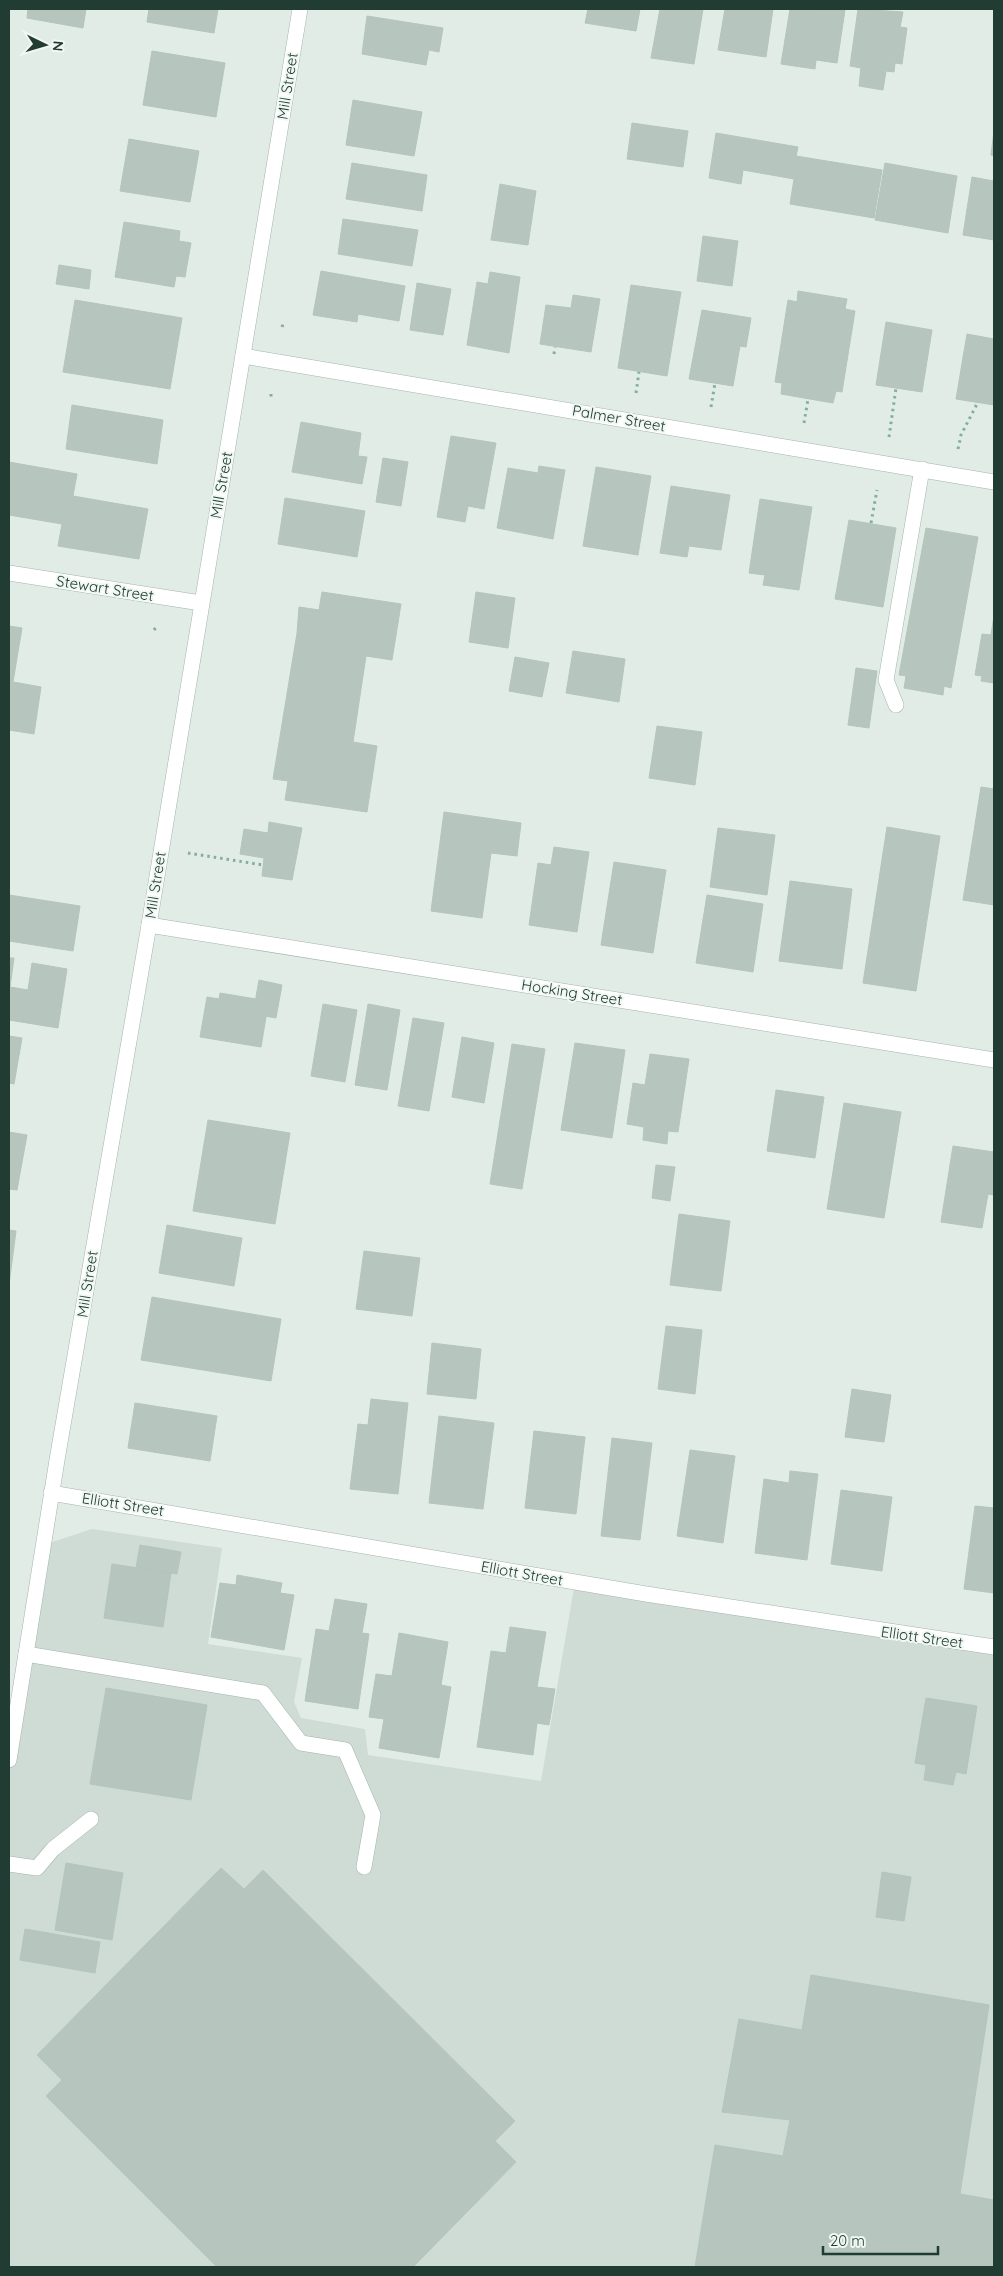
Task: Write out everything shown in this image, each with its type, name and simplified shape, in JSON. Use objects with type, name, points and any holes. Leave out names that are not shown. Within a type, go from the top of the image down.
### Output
[{"type":"street","name":"Mill Street","points":[[9,1760],[51,1493],[149,925],[300,9]]},
{"type":"street","name":"Palmer Street","points":[[243,356],[994,482]]},
{"type":"street","points":[[896,705],[886,680],[922,469]]},
{"type":"street","name":"Stewart Street","points":[[9,572],[201,603]]},
{"type":"street","name":"Hocking Street","points":[[149,925],[994,1060]]},
{"type":"street","name":"Elliott Street","points":[[51,1493],[646,1594],[994,1648]]},
{"type":"street","points":[[26,1654],[263,1692],[301,1743],[345,1750],[373,1815],[364,1867]]},
{"type":"street","points":[[9,1864],[37,1868],[54,1848],[91,1819]]},
{"type":"path","points":[[554,354],[555,347]]},
{"type":"path","points":[[635,398],[639,372]]},
{"type":"path","points":[[710,410],[715,383]]},
{"type":"path","points":[[888,440],[896,388]]},
{"type":"path","points":[[271,394],[271,400]]},
{"type":"path","points":[[804,426],[808,398]]},
{"type":"path","points":[[958,451],[961,435],[978,402]]},
{"type":"path","points":[[871,523],[879,482]]},
{"type":"path","points":[[154,630],[157,626]]},
{"type":"path","points":[[188,853],[263,865]]},
{"type":"shaded area","points":[[92,1529],[222,1548],[208,1644],[302,1658],[294,1702],[301,1718],[365,1729],[368,1755],[541,1781],[575,1582],[994,1647],[994,2267],[9,2267],[9,1772],[43,1545]]},
{"type":"building","points":[[28,9],[86,9],[83,28],[27,18]]},
{"type":"building","points":[[149,9],[218,9],[214,33],[147,22]]},
{"type":"building","points":[[588,9],[640,9],[636,31],[585,23]]},
{"type":"building","points":[[660,9],[703,9],[694,64],[651,58]]},
{"type":"building","points":[[725,9],[773,9],[766,57],[718,50]]},
{"type":"building","points":[[790,9],[845,10],[837,63],[816,60],[815,69],[781,64]]},
{"type":"building","points":[[858,9],[903,12],[900,27],[907,28],[902,64],[895,63],[894,72],[886,71],[883,90],[859,86],[861,68],[850,66]]},
{"type":"building","points":[[367,16],[443,28],[439,52],[429,50],[426,65],[362,54]]},
{"type":"building","points":[[152,51],[225,63],[216,117],[143,105]]},
{"type":"building","points":[[353,100],[422,112],[414,156],[346,145]]},
{"type":"building","points":[[632,123],[688,131],[683,167],[627,159]]},
{"type":"building","points":[[994,131],[994,156],[991,155]]},
{"type":"building","points":[[716,133],[798,147],[796,156],[882,170],[874,218],[790,204],[794,179],[743,170],[741,184],[709,178]]},
{"type":"building","points":[[129,139],[199,151],[190,202],[120,191]]},
{"type":"building","points":[[352,163],[427,175],[422,211],[346,199]]},
{"type":"building","points":[[885,163],[957,176],[948,233],[875,220]]},
{"type":"building","points":[[972,177],[994,181],[994,240],[963,235]]},
{"type":"building","points":[[500,184],[536,191],[528,245],[491,240]]},
{"type":"building","points":[[343,219],[418,230],[412,266],[338,254]]},
{"type":"building","points":[[124,222],[180,231],[179,241],[191,243],[185,277],[176,276],[174,287],[115,277]]},
{"type":"building","points":[[703,236],[738,241],[732,286],[697,281]]},
{"type":"building","points":[[59,265],[91,270],[89,289],[56,284]]},
{"type":"building","points":[[321,271],[405,286],[399,321],[358,314],[357,322],[313,315]]},
{"type":"building","points":[[490,272],[520,277],[509,353],[467,345],[477,282],[488,284]]},
{"type":"building","points":[[417,283],[451,289],[443,335],[410,330]]},
{"type":"building","points":[[631,285],[681,292],[667,376],[618,368]]},
{"type":"building","points":[[798,291],[847,299],[845,309],[855,311],[842,392],[836,391],[833,403],[781,394],[782,383],[775,382],[788,300],[797,302]]},
{"type":"building","points":[[573,295],[600,299],[591,352],[540,344],[546,305],[571,308]]},
{"type":"building","points":[[75,300],[182,318],[170,389],[63,372]]},
{"type":"building","points":[[702,310],[751,318],[746,347],[740,346],[733,386],[689,379]]},
{"type":"building","points":[[886,322],[932,330],[922,392],[876,385]]},
{"type":"building","points":[[967,334],[994,339],[994,405],[956,399]]},
{"type":"building","points":[[72,405],[163,420],[157,464],[66,449]]},
{"type":"building","points":[[301,422],[361,433],[358,456],[367,457],[362,484],[292,472]]},
{"type":"building","points":[[451,436],[496,443],[484,509],[468,506],[465,522],[437,517]]},
{"type":"building","points":[[383,458],[408,462],[401,506],[376,502]]},
{"type":"building","points":[[9,462],[77,474],[73,496],[148,509],[139,559],[58,546],[62,524],[9,515]]},
{"type":"building","points":[[539,466],[565,470],[553,539],[497,528],[508,468],[538,473]]},
{"type":"building","points":[[596,467],[651,476],[638,555],[583,546]]},
{"type":"building","points":[[671,486],[730,495],[721,550],[689,546],[687,557],[660,553]]},
{"type":"building","points":[[285,498],[365,511],[357,557],[278,544]]},
{"type":"building","points":[[760,499],[812,507],[799,590],[763,585],[765,575],[749,573]]},
{"type":"building","points":[[849,520],[896,528],[883,607],[835,599]]},
{"type":"building","points":[[926,528],[978,537],[951,688],[944,686],[943,695],[904,688],[906,676],[899,675]]},
{"type":"building","points":[[322,592],[401,604],[392,660],[366,656],[353,742],[377,746],[367,812],[285,800],[288,781],[273,779],[297,633],[299,607],[319,610]]},
{"type":"building","points":[[476,592],[515,598],[508,648],[469,642]]},
{"type":"building","points":[[994,616],[994,683],[981,681],[982,676],[975,675],[982,634],[991,635]]},
{"type":"building","points":[[9,626],[22,628],[13,682],[41,687],[34,734],[9,730]]},
{"type":"building","points":[[573,651],[625,659],[619,702],[566,693]]},
{"type":"building","points":[[515,657],[549,663],[542,697],[509,691]]},
{"type":"building","points":[[856,668],[877,671],[869,728],[848,725]]},
{"type":"building","points":[[657,726],[702,732],[695,785],[649,778]]},
{"type":"building","points":[[981,787],[994,789],[994,905],[963,900]]},
{"type":"building","points":[[444,812],[521,823],[517,856],[491,853],[482,918],[431,911]]},
{"type":"building","points":[[269,822],[302,828],[292,880],[262,876],[264,858],[240,854],[244,829],[268,833]]},
{"type":"building","points":[[887,827],[940,836],[916,991],[863,983]]},
{"type":"building","points":[[718,828],[775,835],[767,895],[710,887]]},
{"type":"building","points":[[554,847],[589,852],[577,932],[529,925],[538,863],[551,865]]},
{"type":"building","points":[[614,862],[666,870],[653,953],[601,945]]},
{"type":"building","points":[[790,881],[852,889],[842,969],[779,961]]},
{"type":"building","points":[[9,895],[80,906],[73,951],[9,941]]},
{"type":"building","points":[[707,895],[763,904],[753,972],[696,963]]},
{"type":"building","points":[[9,958],[14,958],[10,987],[28,990],[32,963],[67,969],[58,1028],[9,1020]]},
{"type":"building","points":[[259,980],[282,985],[276,1018],[253,1014]]},
{"type":"building","points":[[220,993],[256,999],[253,1014],[266,1017],[261,1047],[200,1037],[207,997],[219,999]]},
{"type":"building","points":[[323,1004],[357,1010],[345,1082],[311,1076]]},
{"type":"building","points":[[368,1004],[400,1010],[387,1090],[355,1085]]},
{"type":"building","points":[[413,1018],[444,1023],[429,1111],[398,1106]]},
{"type":"building","points":[[9,1036],[22,1038],[14,1084],[9,1083]]},
{"type":"building","points":[[462,1037],[494,1043],[484,1103],[452,1097]]},
{"type":"building","points":[[575,1043],[625,1050],[612,1138],[561,1130]]},
{"type":"building","points":[[512,1044],[545,1049],[522,1189],[490,1184]]},
{"type":"building","points":[[650,1054],[689,1059],[678,1132],[668,1131],[667,1144],[643,1140],[644,1127],[627,1124],[633,1083],[645,1085]]},
{"type":"building","points":[[776,1090],[824,1097],[815,1158],[767,1151]]},
{"type":"building","points":[[844,1103],[901,1112],[884,1218],[827,1209]]},
{"type":"building","points":[[208,1120],[290,1133],[275,1224],[193,1211]]},
{"type":"building","points":[[9,1132],[27,1135],[17,1190],[9,1189]]},
{"type":"building","points":[[953,1146],[994,1152],[994,1195],[988,1194],[982,1228],[941,1222]]},
{"type":"building","points":[[656,1165],[675,1167],[670,1201],[652,1198]]},
{"type":"building","points":[[679,1214],[730,1221],[721,1291],[670,1285]]},
{"type":"building","points":[[167,1225],[242,1238],[234,1286],[159,1273]]},
{"type":"building","points":[[9,1230],[16,1231],[9,1285]]},
{"type":"building","points":[[364,1251],[420,1258],[412,1316],[356,1309]]},
{"type":"building","points":[[152,1297],[281,1319],[271,1381],[141,1360]]},
{"type":"building","points":[[666,1326],[702,1330],[695,1394],[658,1389]]},
{"type":"building","points":[[432,1343],[481,1349],[476,1399],[427,1394]]},
{"type":"building","points":[[852,1389],[891,1395],[884,1442],[845,1437]]},
{"type":"building","points":[[371,1399],[408,1403],[398,1494],[350,1489],[358,1424],[368,1425]]},
{"type":"building","points":[[135,1403],[217,1416],[210,1461],[128,1448]]},
{"type":"building","points":[[439,1416],[494,1423],[483,1509],[429,1503]]},
{"type":"building","points":[[534,1431],[585,1437],[576,1514],[525,1508]]},
{"type":"building","points":[[612,1438],[652,1443],[640,1540],[601,1536]]},
{"type":"building","points":[[690,1450],[735,1456],[723,1543],[677,1536]]},
{"type":"building","points":[[790,1471],[818,1474],[807,1560],[755,1553],[764,1479],[789,1483]]},
{"type":"building","points":[[841,1490],[892,1497],[882,1571],[831,1564]]},
{"type":"building","points":[[975,1506],[994,1508],[994,1593],[964,1589]]},
{"type":"building","points":[[140,1545],[181,1552],[177,1574],[136,1568]]},
{"type":"building","points":[[112,1564],[171,1573],[163,1627],[104,1618]]},
{"type":"building","points":[[237,1575],[282,1583],[280,1593],[294,1595],[284,1650],[211,1637],[220,1583],[236,1585]]},
{"type":"building","points":[[335,1599],[367,1604],[362,1633],[369,1634],[358,1709],[305,1701],[316,1629],[329,1631]]},
{"type":"building","points":[[510,1627],[546,1632],[537,1687],[555,1689],[549,1725],[537,1723],[533,1755],[477,1747],[491,1651],[506,1653]]},
{"type":"building","points":[[399,1633],[448,1642],[441,1685],[451,1687],[439,1758],[379,1748],[384,1719],[369,1717],[376,1674],[392,1676]]},
{"type":"building","points":[[106,1688],[207,1705],[191,1800],[90,1784]]},
{"type":"building","points":[[926,1698],[977,1706],[966,1774],[956,1772],[953,1785],[924,1780],[926,1765],[915,1763]]},
{"type":"building","points":[[66,1863],[123,1873],[112,1940],[55,1930]]},
{"type":"building","points":[[221,1868],[244,1889],[263,1870],[515,2121],[495,2141],[516,2162],[413,2267],[217,2267],[46,2096],[62,2080],[37,2055]]},
{"type":"building","points":[[882,1872],[911,1877],[904,1921],[876,1917]]},
{"type":"building","points":[[25,1929],[100,1942],[95,1973],[20,1960]]},
{"type":"building","points":[[811,1975],[989,2005],[960,2194],[994,2200],[994,2267],[695,2267],[715,2145],[783,2156],[790,2120],[722,2112],[739,2019],[802,2030]]}]
